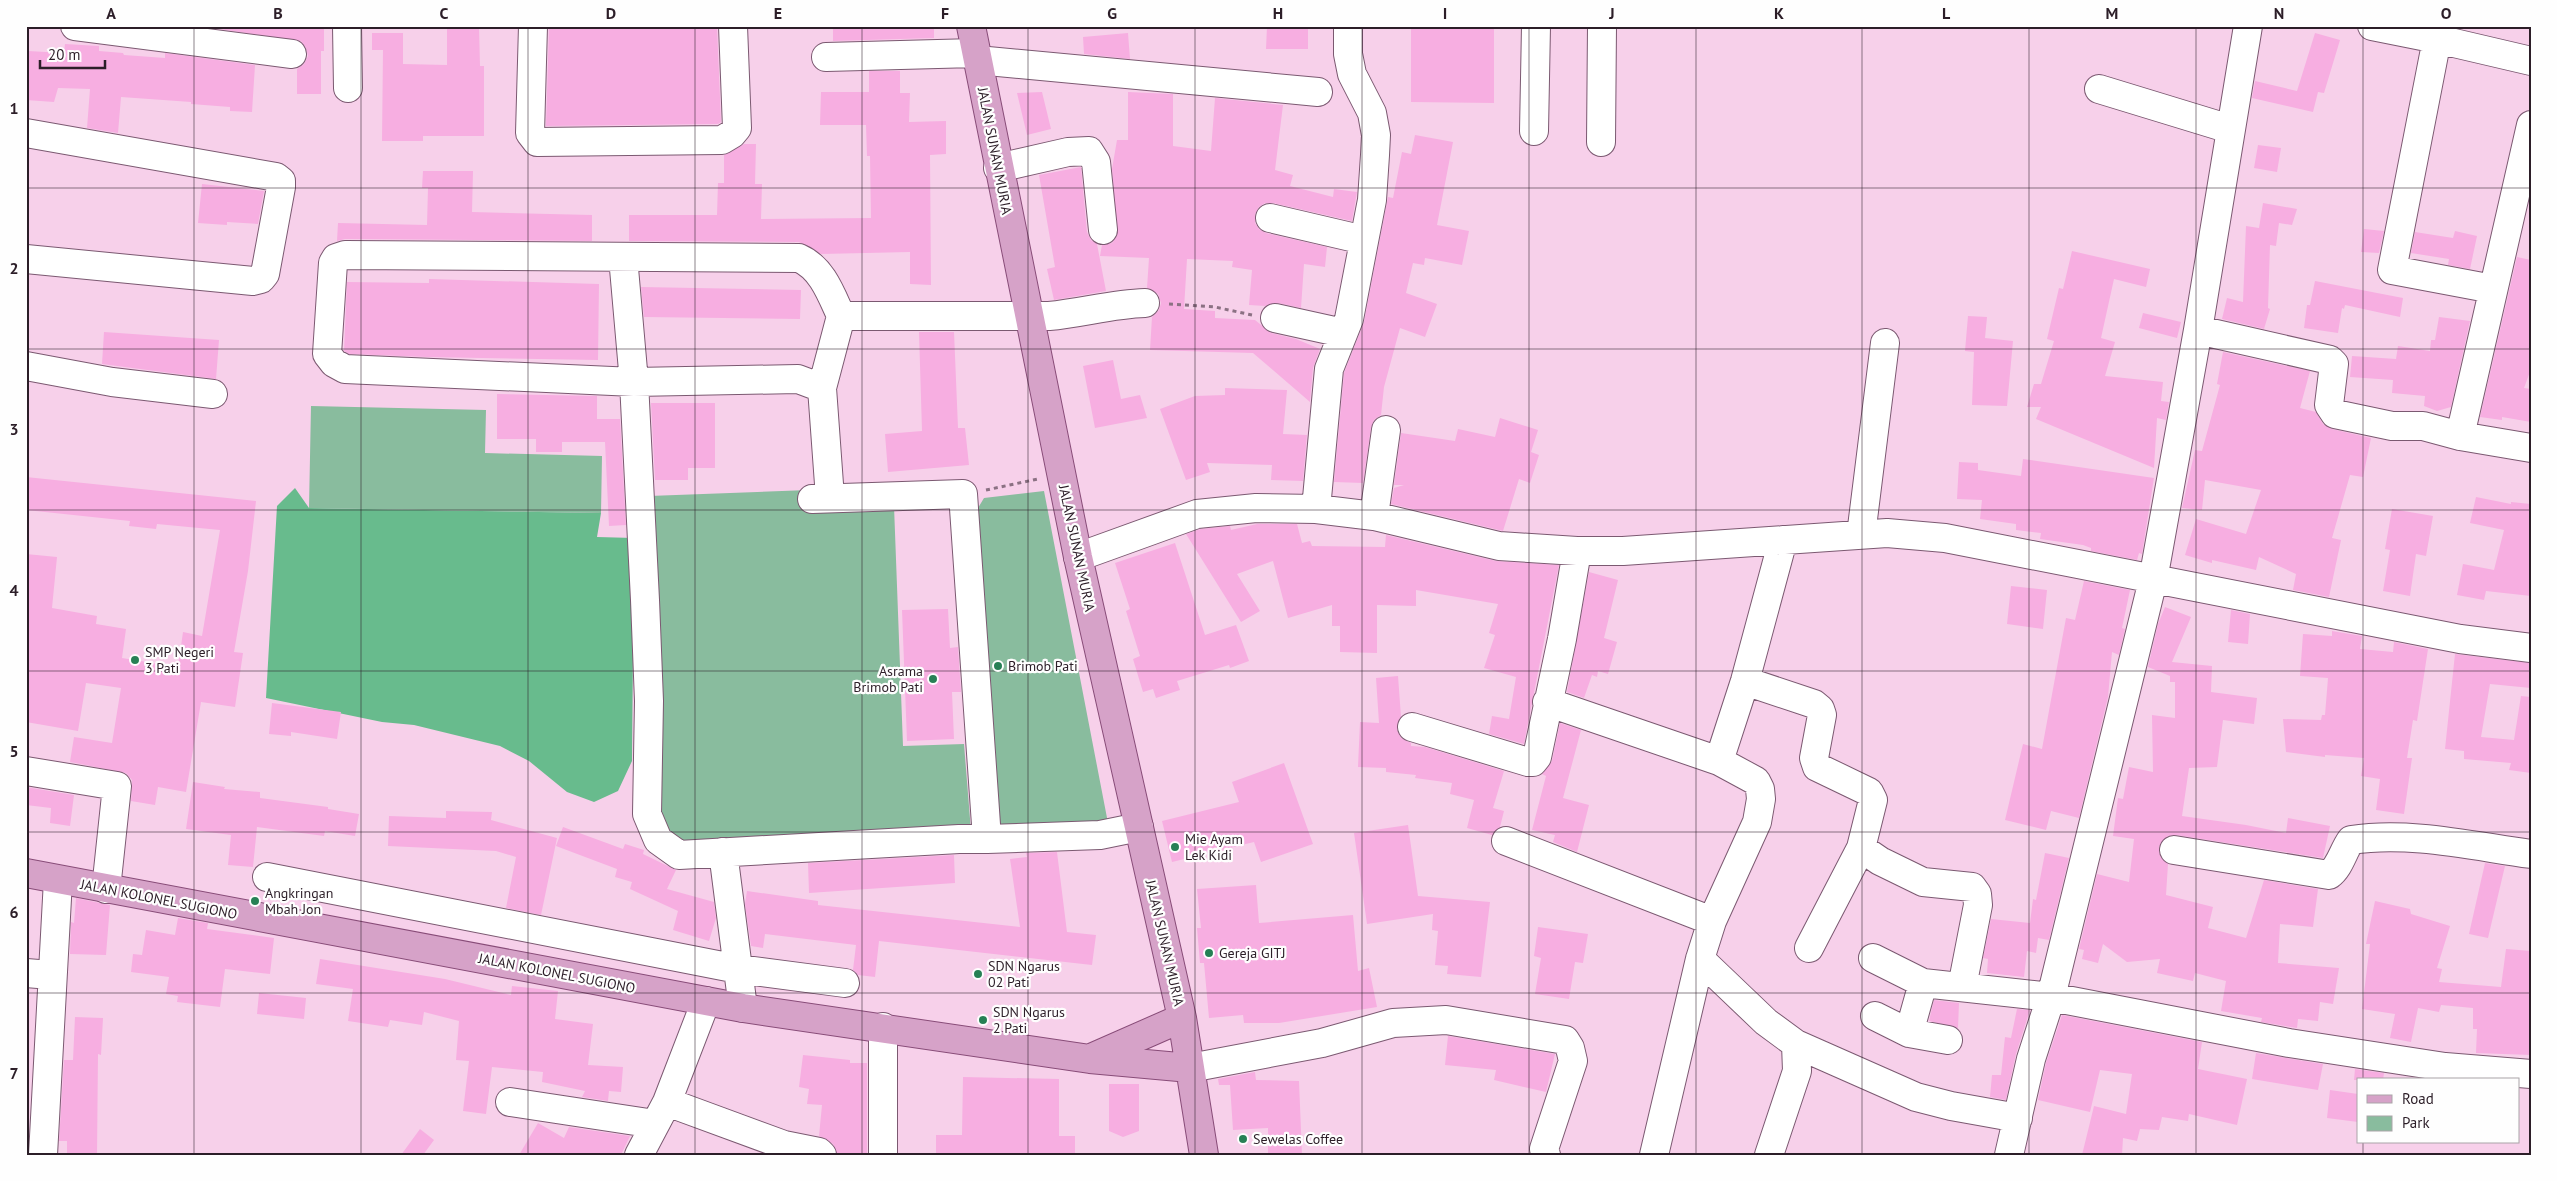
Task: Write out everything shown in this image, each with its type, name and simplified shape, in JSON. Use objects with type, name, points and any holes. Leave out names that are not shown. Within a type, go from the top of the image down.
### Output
[{"type":"main road","name":"JALAN SUNAN MURIA","points":[[971,26],[998,168],[1078,557],[1182,1018],[1204,1155]]},
{"type":"main road","name":"JALAN KOLONEL SUGIONO","points":[[26,873],[743,1008],[883,1027],[1090,1059],[1190,1068]]},
{"type":"main road","points":[[1090,1059],[1182,1018]]},
{"type":"street","points":[[75,26],[292,54]]},
{"type":"street","points":[[346,26],[348,88]]},
{"type":"street","points":[[533,26],[530,133],[537,142],[722,140],[732,134],[736,128],[733,26]]},
{"type":"street","points":[[1316,509],[1329,368],[1350,319],[1372,200],[1376,135],[1372,114],[1352,74],[1348,54],[1348,26]]},
{"type":"street","points":[[1534,131],[1536,26]]},
{"type":"street","points":[[1601,142],[1602,26]]},
{"type":"street","points":[[2010,1155],[2031,1059],[2051,997],[2153,580],[2198,330],[2248,26]]},
{"type":"street","points":[[2372,26],[2438,32],[2531,61]]},
{"type":"street","points":[[2438,32],[2392,270],[2493,290]]},
{"type":"street","points":[[826,57],[976,57],[1318,92]]},
{"type":"street","points":[[2099,89],[2230,129]]},
{"type":"street","points":[[2460,436],[2531,125]]},
{"type":"street","points":[[26,133],[276,177],[281,181],[281,187],[264,274],[261,280],[254,281],[26,259]]},
{"type":"street","points":[[998,168],[1068,152],[1090,151],[1096,162],[1103,230]]},
{"type":"street","points":[[1270,218],[1364,240]]},
{"type":"street","points":[[822,388],[798,379],[634,382],[345,368],[334,363],[327,354],[333,263],[336,258],[345,256],[799,258],[811,263],[818,272],[841,316],[822,388],[821,499],[963,494],[987,839]]},
{"type":"street","points":[[623,257],[634,382],[649,692],[647,814],[658,840],[679,855],[959,839],[1100,835],[1139,827]]},
{"type":"street","points":[[841,316],[1082,313],[1118,304],[1144,303]]},
{"type":"street","points":[[1275,318],[1343,334]]},
{"type":"street","points":[[2198,330],[2330,360],[2334,364],[2335,371],[2329,405],[2335,414],[2392,426],[2423,426],[2460,436],[2531,448]]},
{"type":"street","points":[[1861,535],[1885,343]]},
{"type":"street","points":[[26,366],[112,382],[213,394]]},
{"type":"street","points":[[1374,516],[1386,430]]},
{"type":"street","points":[[1078,557],[1197,514],[1256,508],[1316,509],[1374,516],[1499,546],[1577,551],[1623,551],[1887,533],[1945,538],[2460,639],[2531,648]]},
{"type":"street","points":[[1719,760],[1745,681],[1783,540]]},
{"type":"street","points":[[1412,727],[1533,762],[1537,757],[1547,702],[1562,639],[1577,551]]},
{"type":"street","points":[[1745,681],[1814,704],[1820,709],[1822,715],[1814,758],[1817,767],[1869,792],[1873,800],[1861,848],[1809,948]]},
{"type":"street","points":[[1547,702],[1719,760],[1756,781],[1760,789],[1761,799],[1757,822],[1712,922],[1700,959],[1654,1155]]},
{"type":"street","points":[[26,771],[117,786],[106,889]]},
{"type":"street","points":[[2174,850],[2329,875],[2335,870],[2343,851],[2351,840],[2365,838],[2402,836],[2531,854]]},
{"type":"street","points":[[1506,841],[1712,922]]},
{"type":"street","points":[[1861,848],[1880,861],[1923,882],[1972,887],[1977,894],[1978,905],[1962,987]]},
{"type":"street","points":[[723,852],[743,1008]]},
{"type":"street","points":[[267,877],[738,969],[845,983]]},
{"type":"street","points":[[43,1155],[38,974],[58,880]]},
{"type":"street","points":[[1873,958],[1923,983],[2051,997],[2289,1043],[2445,1067],[2531,1074]]},
{"type":"street","points":[[1700,959],[1766,1022],[1796,1044],[1916,1097],[1950,1106],[2018,1118]]},
{"type":"street","points":[[1909,1033],[1923,983]]},
{"type":"street","points":[[639,1155],[661,1113],[706,1001]]},
{"type":"street","points":[[1875,1016],[1909,1033],[1948,1040]]},
{"type":"street","points":[[1190,1068],[1322,1043],[1393,1024],[1437,1020],[1565,1040],[1570,1048],[1573,1061],[1544,1149],[1546,1155]]},
{"type":"street","points":[[883,1027],[883,1155]]},
{"type":"street","points":[[1769,1155],[1797,1071],[1796,1044]]},
{"type":"street","points":[[510,1102],[661,1113],[782,1150],[819,1152],[822,1155]]},
{"type":"path","points":[[1144,303],[1215,307],[1235,313],[1275,318]]},
{"type":"path","points":[[963,494],[1061,475]]},
{"type":"green space","points":[[311,406],[486,410],[485,453],[602,456],[601,513],[309,508]]},
{"type":"green space","points":[[295,488],[309,508],[601,513],[597,537],[634,538],[632,761],[618,791],[594,802],[567,792],[529,761],[500,746],[414,725],[382,722],[266,698],[277,506]]},
{"type":"green space","points":[[809,490],[894,506],[903,746],[964,744],[971,831],[685,846],[668,834],[660,811],[649,496]]},
{"type":"green space","points":[[1044,491],[1108,823],[996,831],[978,508],[984,498]]},
{"type":"building","points":[[199,26],[324,26],[324,51],[321,51],[321,94],[297,94],[297,69],[304,64],[308,56],[306,48],[301,41]]},
{"type":"building","points":[[447,26],[479,26],[480,66],[484,66],[484,136],[423,136],[423,141],[382,141],[383,50],[372,50],[372,33],[403,33],[403,64],[447,65]]},
{"type":"building","points":[[549,26],[717,26],[721,122],[718,124],[546,126]]},
{"type":"building","points":[[833,26],[934,28],[934,38],[833,41]]},
{"type":"building","points":[[1267,26],[1308,26],[1308,49],[1266,49]]},
{"type":"building","points":[[1411,26],[1494,26],[1494,103],[1411,102]]},
{"type":"building","points":[[1128,33],[1130,59],[1084,54],[1083,37]]},
{"type":"building","points":[[2315,33],[2340,40],[2324,93],[2318,92],[2313,112],[2252,98],[2255,81],[2297,91]]},
{"type":"building","points":[[65,44],[99,46],[99,51],[123,53],[124,55],[165,58],[165,53],[255,65],[252,112],[230,111],[230,107],[191,104],[191,102],[121,97],[118,133],[87,128],[90,89],[58,88],[54,102],[26,100],[28,51],[64,53]]},
{"type":"building","points":[[869,71],[900,71],[900,93],[910,93],[909,122],[946,121],[946,154],[930,155],[931,285],[910,284],[910,252],[821,254],[799,242],[629,241],[629,215],[717,215],[718,183],[724,183],[724,155],[744,144],[756,144],[755,184],[762,184],[761,219],[871,218],[870,156],[867,156],[866,125],[820,125],[821,92],[869,92]]},
{"type":"building","points":[[1042,92],[1051,129],[1027,135],[1017,93]]},
{"type":"building","points":[[1128,92],[1173,94],[1173,146],[1211,151],[1215,98],[1283,105],[1275,170],[1293,175],[1290,186],[1333,197],[1334,189],[1357,192],[1352,221],[1273,203],[1265,203],[1259,207],[1255,214],[1255,223],[1259,229],[1266,233],[1327,247],[1325,267],[1304,264],[1301,308],[1278,303],[1265,306],[1249,305],[1252,270],[1232,267],[1233,261],[1187,259],[1184,309],[1215,311],[1215,318],[1255,320],[1271,333],[1296,339],[1320,349],[1313,368],[1310,402],[1253,353],[1150,350],[1152,317],[1159,310],[1161,303],[1158,294],[1147,288],[1149,258],[1100,256],[1102,245],[1112,243],[1117,236],[1112,169],[1117,140],[1128,140]]},
{"type":"building","points":[[1415,135],[1453,142],[1437,225],[1469,231],[1462,265],[1425,258],[1424,265],[1413,263],[1406,293],[1437,304],[1425,337],[1400,328],[1384,387],[1381,415],[1374,420],[1371,428],[1363,483],[1334,482],[1344,373],[1364,322],[1388,197],[1393,198],[1402,152],[1411,154]]},
{"type":"building","points":[[2258,145],[2281,148],[2277,172],[2254,168]]},
{"type":"building","points":[[1081,167],[1087,232],[1091,240],[1097,244],[1106,291],[1054,300],[1047,269],[1055,267],[1039,175]]},
{"type":"building","points":[[423,171],[473,171],[472,212],[592,215],[592,241],[345,239],[337,241],[338,223],[427,225],[428,188],[422,188]]},
{"type":"building","points":[[202,184],[264,191],[258,224],[227,222],[227,225],[198,223]]},
{"type":"building","points":[[2263,203],[2297,209],[2292,225],[2279,223],[2276,246],[2270,245],[2268,308],[2270,309],[2264,329],[2222,319],[2227,298],[2243,302],[2246,226],[2259,228]]},
{"type":"building","points":[[2364,229],[2384,231],[2379,253],[2361,252]]},
{"type":"building","points":[[2455,231],[2477,236],[2470,269],[2448,265],[2449,259],[2411,253],[2415,232],[2453,238]]},
{"type":"building","points":[[2072,251],[2150,269],[2146,287],[2114,279],[2101,338],[2115,342],[2105,376],[2163,382],[2161,401],[2169,402],[2166,420],[2157,418],[2154,468],[2036,419],[2041,407],[2027,407],[2034,384],[2041,384],[2054,341],[2047,339],[2059,288],[2063,289]]},
{"type":"building","points":[[2517,257],[2531,260],[2531,369],[2524,388],[2531,389],[2531,422],[2502,417],[2502,420],[2480,417]]},
{"type":"building","points":[[429,279],[599,284],[598,360],[427,357],[349,354],[344,351],[347,282],[429,283]]},
{"type":"building","points":[[2315,281],[2403,298],[2400,317],[2345,305],[2344,309],[2342,308],[2338,333],[2304,328],[2307,305],[2310,305]]},
{"type":"building","points":[[641,287],[801,290],[800,319],[644,317]]},
{"type":"building","points":[[2143,313],[2181,322],[2177,338],[2139,328]]},
{"type":"building","points":[[1968,316],[1987,317],[1985,338],[2013,341],[2007,406],[1972,405],[1974,352],[1965,351]]},
{"type":"building","points":[[2439,317],[2470,321],[2451,407],[2437,411],[2424,406],[2425,396],[2392,393],[2393,380],[2350,377],[2352,356],[2396,359],[2398,346],[2430,351],[2431,340],[2435,340]]},
{"type":"building","points":[[104,332],[219,340],[216,379],[102,364]]},
{"type":"building","points":[[919,332],[954,332],[958,428],[965,428],[969,465],[888,472],[885,434],[922,431]]},
{"type":"building","points":[[2223,352],[2310,371],[2300,408],[2316,412],[2323,424],[2332,429],[2371,438],[2363,477],[2350,475],[2332,538],[2341,540],[2329,597],[2293,590],[2296,574],[2259,557],[2256,570],[2212,560],[2212,563],[2185,555],[2196,519],[2246,534],[2261,490],[2205,480],[2202,510],[2182,508],[2195,450],[2202,451],[2220,385],[2217,384]]},
{"type":"building","points":[[1113,360],[1121,399],[1140,395],[1147,418],[1095,428],[1083,366]]},
{"type":"building","points":[[1225,388],[1287,390],[1283,434],[1307,435],[1303,481],[1271,480],[1272,465],[1207,463],[1210,472],[1186,480],[1160,409],[1195,396],[1225,395]]},
{"type":"building","points":[[497,394],[597,396],[597,419],[620,419],[626,525],[609,526],[605,442],[562,442],[562,452],[536,452],[536,439],[497,439]]},
{"type":"building","points":[[651,403],[715,403],[715,468],[688,468],[688,480],[655,480]]},
{"type":"building","points":[[1500,418],[1538,430],[1531,452],[1539,455],[1530,483],[1519,479],[1503,531],[1391,504],[1394,488],[1404,485],[1394,485],[1401,433],[1455,441],[1458,429],[1495,437]]},
{"type":"building","points":[[2023,459],[2154,478],[2142,554],[2139,553],[2137,560],[2091,551],[2091,548],[2083,545],[2040,539],[2041,533],[2016,530],[2016,524],[1980,519],[1982,500],[1957,499],[1959,462],[1978,463],[1978,470],[2021,476]]},
{"type":"building","points":[[26,477],[256,501],[248,571],[234,652],[243,653],[235,707],[201,702],[186,792],[158,787],[155,805],[131,801],[132,780],[126,773],[70,762],[74,737],[112,743],[121,688],[86,683],[78,731],[26,722],[26,554],[57,557],[52,608],[97,616],[96,624],[126,629],[122,658],[178,667],[183,632],[202,636],[220,530],[157,524],[156,529],[129,526],[130,521],[26,510]]},
{"type":"building","points":[[2476,497],[2511,504],[2511,502],[2531,504],[2531,596],[2486,591],[2484,600],[2457,595],[2463,564],[2494,570],[2504,530],[2470,523]]},
{"type":"building","points":[[2392,509],[2433,516],[2426,556],[2416,554],[2410,596],[2383,591],[2390,550],[2385,549]]},
{"type":"building","points":[[1257,524],[1297,524],[1302,543],[1310,541],[1312,546],[1385,547],[1386,535],[1496,561],[1559,565],[1524,744],[1489,734],[1492,716],[1509,719],[1516,677],[1484,668],[1495,635],[1489,633],[1498,604],[1416,590],[1416,606],[1377,605],[1377,653],[1340,652],[1340,626],[1332,626],[1332,605],[1288,618],[1273,561],[1237,574],[1260,611],[1241,622],[1186,534],[1200,529],[1230,526],[1231,530]]},
{"type":"building","points":[[1175,543],[1205,635],[1236,625],[1249,661],[1230,668],[1229,665],[1177,681],[1180,690],[1156,698],[1153,689],[1143,692],[1133,659],[1140,656],[1126,611],[1130,609],[1115,563]]},
{"type":"building","points":[[1589,572],[1618,580],[1604,638],[1617,642],[1608,674],[1598,671],[1597,677],[1592,675],[1584,698],[1567,692]]},
{"type":"building","points":[[2084,581],[2130,590],[2122,628],[2125,629],[2119,655],[2112,652],[2108,697],[2079,818],[2051,811],[2046,830],[2005,820],[2023,744],[2042,749],[2066,618],[2075,620]]},
{"type":"building","points":[[2011,586],[2047,590],[2043,629],[2007,624]]},
{"type":"building","points":[[2165,607],[2191,617],[2172,662],[2212,666],[2211,692],[2257,698],[2254,724],[2223,720],[2217,767],[2189,768],[2182,816],[2286,833],[2288,818],[2330,826],[2323,858],[2176,835],[2168,836],[2159,847],[2160,856],[2168,864],[2166,895],[2213,907],[2208,928],[2246,938],[2264,880],[2318,889],[2313,927],[2280,924],[2278,963],[2339,968],[2333,1004],[2320,1002],[2318,1021],[2298,1019],[2297,1028],[2261,1022],[2262,1018],[2221,1011],[2226,981],[2195,973],[2193,981],[2157,973],[2160,959],[2127,962],[2103,944],[2098,963],[2082,959],[2084,950],[2079,949],[2097,874],[2129,882],[2134,839],[2113,836],[2118,798],[2123,799],[2129,767],[2153,772],[2152,715],[2175,718],[2175,682],[2170,682],[2170,676],[2148,667],[2158,624]]},
{"type":"building","points":[[948,609],[950,648],[958,647],[961,692],[952,692],[954,739],[907,741],[902,610]]},
{"type":"building","points":[[2231,610],[2250,614],[2248,644],[2228,642]]},
{"type":"building","points":[[2332,631],[2362,636],[2360,649],[2393,652],[2394,642],[2428,649],[2417,721],[2413,720],[2407,758],[2412,758],[2404,814],[2376,810],[2380,779],[2361,776],[2364,758],[2325,755],[2325,757],[2286,752],[2283,719],[2321,720],[2322,715],[2325,715],[2328,678],[2300,676],[2303,634],[2332,636]]},
{"type":"building","points":[[2455,654],[2531,663],[2531,688],[2490,684],[2481,737],[2514,740],[2521,696],[2531,697],[2531,773],[2509,770],[2511,763],[2464,759],[2464,751],[2445,749]]},
{"type":"building","points":[[1398,676],[1401,717],[1397,730],[1401,738],[1411,743],[1411,746],[1425,747],[1504,771],[1493,808],[1504,811],[1500,827],[1492,835],[1467,828],[1474,800],[1450,794],[1452,783],[1415,778],[1416,775],[1386,772],[1386,768],[1358,767],[1360,722],[1379,723],[1376,678]]},
{"type":"building","points":[[272,703],[341,712],[337,739],[291,732],[291,736],[269,734]]},
{"type":"building","points":[[1560,723],[1581,730],[1563,798],[1589,805],[1577,852],[1553,842],[1555,835],[1532,830],[1546,776],[1542,774],[1552,761]]},
{"type":"building","points":[[1284,763],[1313,844],[1261,862],[1254,842],[1172,862],[1162,821],[1239,802],[1232,782]]},
{"type":"building","points":[[193,782],[225,787],[224,789],[260,792],[260,798],[328,807],[328,809],[359,814],[355,836],[325,831],[324,836],[257,827],[253,867],[228,865],[231,835],[186,829]]},
{"type":"building","points":[[26,787],[74,795],[70,826],[50,823],[51,808],[26,805]]},
{"type":"building","points":[[446,811],[492,812],[491,820],[557,838],[541,915],[506,908],[516,857],[496,851],[388,846],[389,816],[446,818]]},
{"type":"building","points":[[1408,825],[1418,896],[1490,902],[1481,977],[1447,974],[1448,966],[1435,965],[1438,931],[1432,930],[1433,914],[1367,924],[1354,833]]},
{"type":"building","points":[[563,827],[623,849],[625,844],[644,850],[643,854],[676,870],[667,889],[714,902],[716,918],[709,941],[673,930],[678,911],[630,889],[632,882],[615,877],[617,869],[556,846]]},
{"type":"building","points":[[1057,852],[1067,932],[1096,935],[1092,965],[879,941],[875,977],[858,975],[853,970],[856,945],[765,934],[763,948],[751,946],[745,904],[747,891],[818,901],[818,905],[1020,927],[1010,859],[1027,857],[1026,853]]},
{"type":"building","points":[[2045,853],[2069,858],[2049,940],[2038,938],[2036,953],[2027,951],[2024,977],[1987,973],[1988,959],[1983,958],[1991,919],[2030,923],[2033,899],[2036,900]]},
{"type":"building","points":[[954,855],[955,883],[809,893],[808,863]]},
{"type":"building","points":[[2485,863],[2505,866],[2488,938],[2469,934]]},
{"type":"building","points":[[1256,885],[1259,923],[1353,915],[1358,971],[1369,968],[1377,1007],[1279,1023],[1244,1023],[1243,1015],[1209,1018],[1204,963],[1200,963],[1197,928],[1201,928],[1197,889]]},
{"type":"building","points":[[76,898],[110,905],[106,955],[70,954],[71,922],[74,923]]},
{"type":"building","points":[[2375,901],[2410,909],[2411,914],[2450,926],[2437,968],[2442,969],[2439,982],[2501,987],[2506,949],[2531,951],[2531,1055],[2476,1053],[2477,1029],[2473,1029],[2473,1008],[2441,1005],[2439,1012],[2418,1008],[2411,1042],[2390,1038],[2395,1014],[2362,1009],[2370,944],[2366,944]]},
{"type":"building","points":[[178,918],[208,923],[207,929],[274,938],[270,974],[225,969],[220,1007],[177,1002],[178,996],[166,994],[169,977],[131,972],[133,954],[142,955],[146,930],[175,935]]},
{"type":"building","points":[[1538,927],[1588,934],[1583,963],[1575,962],[1569,999],[1535,994],[1541,958],[1534,956]]},
{"type":"building","points":[[320,959],[445,979],[511,995],[512,986],[558,991],[555,1019],[593,1024],[588,1065],[623,1067],[621,1092],[609,1091],[608,1101],[582,1097],[585,1091],[542,1082],[543,1072],[492,1067],[486,1114],[463,1111],[469,1061],[456,1060],[459,1021],[424,1012],[422,1025],[390,1020],[388,1027],[348,1021],[353,989],[316,984]]},
{"type":"building","points":[[259,993],[306,998],[304,1019],[257,1014]]},
{"type":"building","points":[[1934,1000],[1959,1003],[1958,1028],[1929,1021]]},
{"type":"building","points":[[2017,1009],[2030,1010],[2016,1054],[2006,1100],[1990,1097],[1992,1075],[2001,1075],[2005,1037],[2011,1038]]},
{"type":"building","points":[[2062,1015],[2202,1042],[2198,1069],[2247,1079],[2237,1125],[2189,1114],[2188,1121],[2162,1117],[2159,1130],[2140,1129],[2137,1141],[2123,1138],[2122,1155],[2082,1155],[2094,1106],[2126,1114],[2132,1074],[2100,1070],[2090,1112],[2038,1100],[2046,1063]]},
{"type":"building","points":[[75,1017],[103,1018],[101,1055],[98,1054],[97,1155],[67,1155],[67,1141],[59,1141],[64,1060],[73,1060]]},
{"type":"building","points":[[1448,1036],[1555,1054],[1546,1092],[1494,1080],[1496,1070],[1445,1065]]},
{"type":"building","points":[[2256,1053],[2323,1064],[2318,1090],[2252,1079]]},
{"type":"building","points":[[803,1055],[850,1060],[850,1063],[867,1063],[867,1155],[837,1155],[833,1144],[819,1136],[822,1105],[807,1104],[809,1089],[799,1087]]},
{"type":"building","points":[[2355,1069],[2384,1073],[2383,1078],[2357,1078],[2357,1080],[2354,1080]]},
{"type":"building","points":[[1255,1072],[1256,1080],[1299,1081],[1302,1155],[1268,1155],[1268,1128],[1233,1130],[1230,1085],[1219,1085],[1218,1079]]},
{"type":"building","points":[[963,1077],[1059,1079],[1059,1136],[1075,1136],[1075,1155],[936,1155],[936,1135],[962,1135]]},
{"type":"building","points":[[1109,1084],[1139,1084],[1139,1131],[1123,1137],[1109,1131]]},
{"type":"building","points":[[2330,1090],[2357,1094],[2357,1122],[2327,1118]]},
{"type":"building","points":[[538,1123],[564,1138],[569,1127],[630,1136],[621,1155],[519,1155]]},
{"type":"building","points":[[420,1129],[434,1140],[423,1155],[401,1155]]},
{"type":"place","name":"SMP Negeri 3 Pati","points":[[135,660]]},
{"type":"place","name":"Brimob Pati","points":[[998,666]]},
{"type":"place","name":"Asrama Brimob Pati","points":[[933,679]]},
{"type":"place","name":"Mie Ayam Lek Kidi","points":[[1175,847]]},
{"type":"place","name":"Angkringan Mbah Jon","points":[[255,901]]},
{"type":"place","name":"Gereja GITJ","points":[[1209,953]]},
{"type":"place","name":"SDN Ngarus 02 Pati","points":[[978,974]]},
{"type":"place","name":"SDN Ngarus 2 Pati","points":[[983,1020]]},
{"type":"place","name":"Sewelas Coffee","points":[[1243,1139]]}]
